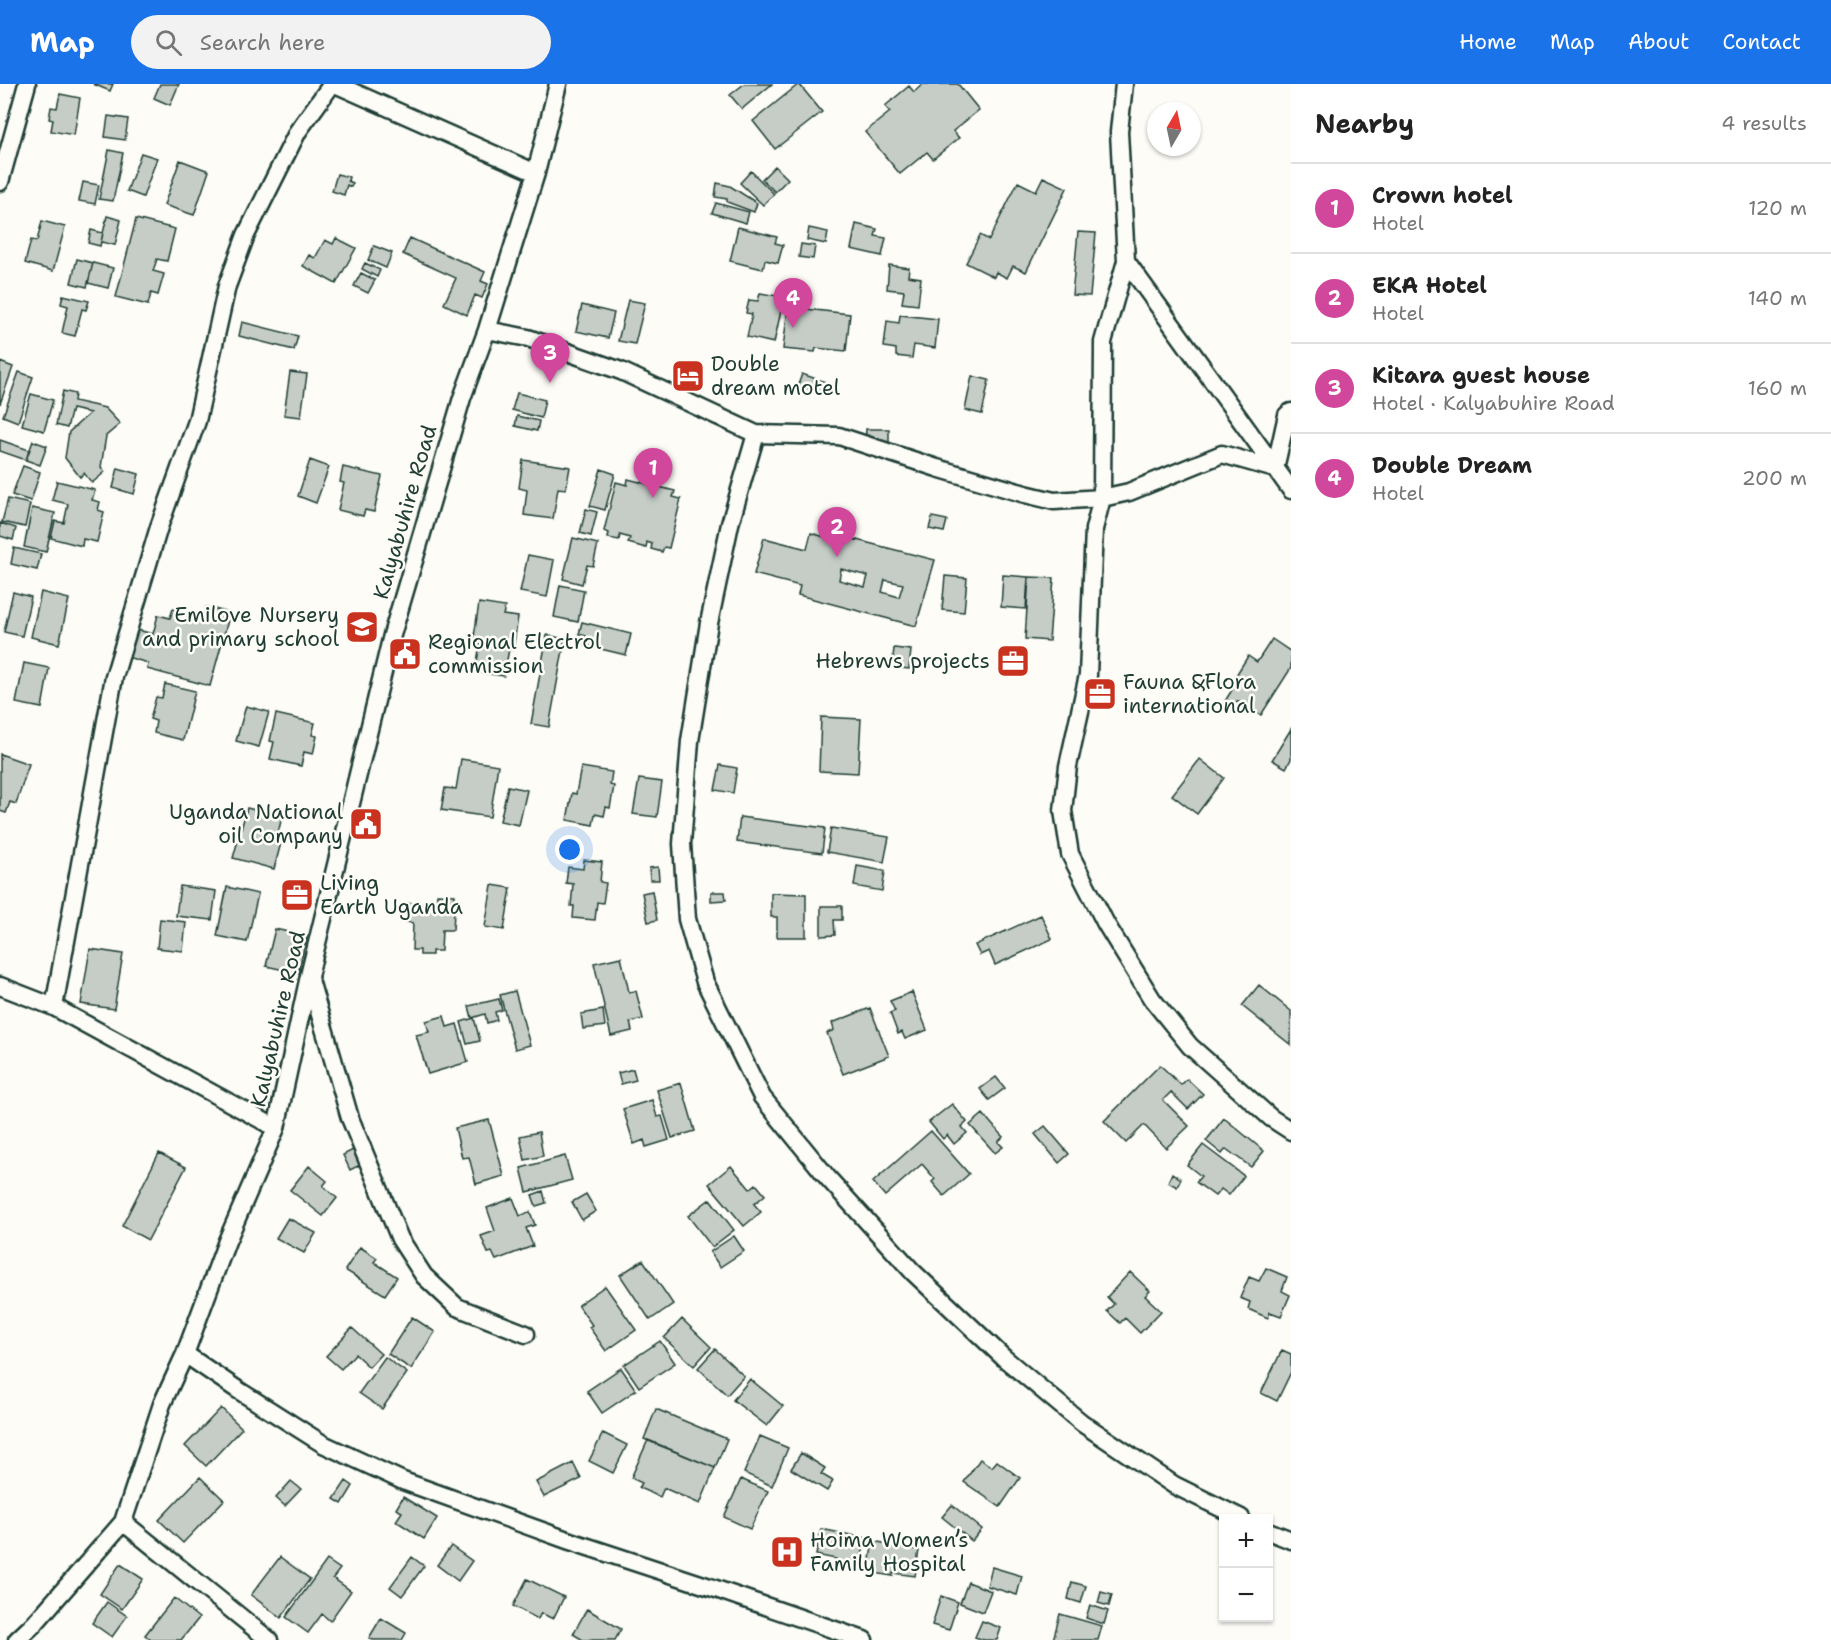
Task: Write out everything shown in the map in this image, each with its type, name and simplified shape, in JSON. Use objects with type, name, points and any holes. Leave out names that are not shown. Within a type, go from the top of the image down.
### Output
[{"type":"street","points":[[0,182],[27,84]]},
{"type":"street","points":[[54,1007],[114,677],[159,527],[196,421],[227,286],[246,235],[298,131],[333,84],[536,172]]},
{"type":"street","name":"Kalyabuhire Road","points":[[17,1640],[35,1623],[123,1522],[162,1404],[185,1354],[227,1241],[276,1128],[309,976],[392,635],[462,398],[488,330],[536,172],[558,84]]},
{"type":"street","points":[[1124,84],[1119,132],[1126,261],[1103,342],[1102,498],[1094,529],[1088,675],[1068,766],[1063,811],[1070,854],[1106,924],[1152,999],[1190,1046],[1270,1118],[1291,1131]]},
{"type":"street","points":[[1126,261],[1291,490]]},
{"type":"street","points":[[488,330],[528,338],[621,371],[756,434],[839,436],[1054,501],[1102,498],[1129,492],[1222,454],[1275,469]]},
{"type":"street","points":[[1275,469],[1287,415],[1291,412]]},
{"type":"street","points":[[756,434],[730,524],[709,623],[690,741],[682,844],[687,919],[705,982],[762,1097],[827,1177],[914,1272],[1004,1358],[1082,1423],[1174,1485],[1233,1514]]},
{"type":"street","points":[[309,976],[350,1119],[400,1239],[424,1276],[457,1307],[526,1334]]},
{"type":"street","points":[[0,986],[54,1007],[276,1128]]},
{"type":"street","points":[[185,1354],[323,1444],[403,1481],[570,1541],[716,1588],[864,1640]]},
{"type":"street","points":[[123,1522],[269,1640]]},
{"type":"street","points":[[1273,1533],[1291,1540]]},
{"type":"building","points":[[93,84],[113,84],[110,91]]},
{"type":"building","points":[[160,84],[179,84],[170,105],[154,98]]},
{"type":"building","points":[[744,84],[772,84],[742,109],[730,95]]},
{"type":"building","points":[[799,84],[822,112],[775,149],[753,121]]},
{"type":"building","points":[[923,84],[958,84],[979,110],[953,131],[959,138],[933,159],[927,152],[900,174],[865,132],[890,112],[885,106],[909,86],[914,92]]},
{"type":"building","points":[[60,94],[80,98],[74,135],[51,131],[53,120],[49,119],[51,107],[57,108]]},
{"type":"building","points":[[108,116],[128,119],[125,140],[105,137]]},
{"type":"building","points":[[109,150],[123,153],[113,201],[99,199]]},
{"type":"building","points":[[141,153],[157,158],[143,197],[127,191]]},
{"type":"building","points":[[180,160],[209,171],[194,215],[164,205]]},
{"type":"building","points":[[775,166],[788,179],[775,192],[762,179]]},
{"type":"building","points":[[751,171],[774,194],[763,205],[740,183]]},
{"type":"building","points":[[337,174],[349,177],[348,181],[353,183],[351,187],[347,185],[344,195],[332,191]]},
{"type":"building","points":[[1043,177],[1067,188],[1026,272],[1013,266],[1007,278],[996,272],[994,277],[966,263],[980,235],[989,240],[1018,182],[1036,191]]},
{"type":"building","points":[[83,182],[99,185],[95,204],[79,201]]},
{"type":"building","points":[[717,183],[730,186],[757,203],[754,212],[727,202],[727,199],[715,197]]},
{"type":"building","points":[[716,203],[749,212],[746,223],[712,213]]},
{"type":"building","points":[[107,216],[121,220],[115,245],[101,242]]},
{"type":"building","points":[[136,219],[175,229],[167,261],[157,259],[153,271],[164,274],[158,295],[151,293],[148,305],[116,297]]},
{"type":"building","points":[[42,221],[65,227],[53,271],[25,263],[31,240],[37,241]]},
{"type":"building","points":[[856,224],[877,229],[875,236],[886,238],[882,256],[851,249]]},
{"type":"building","points":[[738,227],[777,237],[775,243],[783,245],[778,263],[765,260],[763,269],[730,261]]},
{"type":"building","points":[[809,228],[828,232],[826,244],[807,240]]},
{"type":"building","points":[[91,230],[103,233],[100,246],[88,243]]},
{"type":"building","points":[[1078,232],[1096,233],[1090,296],[1072,295]]},
{"type":"building","points":[[336,238],[356,248],[336,284],[303,266],[309,255],[315,258],[325,240],[333,244]]},
{"type":"building","points":[[410,238],[485,272],[481,281],[488,284],[482,298],[475,295],[467,315],[444,304],[456,278],[403,254]]},
{"type":"building","points":[[801,244],[815,246],[813,259],[799,257]]},
{"type":"building","points":[[374,246],[392,253],[386,268],[368,260]]},
{"type":"building","points":[[77,259],[93,263],[87,287],[71,283]]},
{"type":"building","points":[[93,263],[113,268],[108,288],[88,283]]},
{"type":"building","points":[[365,263],[380,270],[377,277],[362,269]]},
{"type":"building","points":[[889,265],[909,268],[908,276],[921,278],[918,305],[902,303],[904,291],[887,289]]},
{"type":"building","points":[[361,273],[375,280],[368,293],[354,286]]},
{"type":"building","points":[[760,293],[784,297],[774,343],[747,337],[752,314],[746,313],[749,300],[758,301]]},
{"type":"building","points":[[63,295],[89,301],[86,310],[82,309],[75,336],[62,333],[68,306],[61,304]]},
{"type":"building","points":[[628,300],[645,303],[635,344],[618,341]]},
{"type":"building","points":[[582,305],[614,313],[608,338],[576,331]]},
{"type":"building","points":[[788,307],[850,314],[846,351],[816,348],[815,352],[783,349]]},
{"type":"building","points":[[900,315],[938,319],[935,348],[914,345],[912,358],[896,356],[896,349],[884,347],[887,321],[899,323]]},
{"type":"building","points":[[242,322],[298,336],[294,350],[239,336]]},
{"type":"building","points":[[0,362],[13,367],[0,404]]},
{"type":"building","points":[[19,372],[33,377],[18,422],[3,416]]},
{"type":"building","points":[[290,372],[307,374],[301,417],[284,415]]},
{"type":"building","points":[[802,374],[825,382],[821,393],[798,385]]},
{"type":"building","points":[[972,376],[989,380],[982,414],[965,410]]},
{"type":"building","points":[[63,391],[75,394],[74,401],[105,408],[120,424],[106,436],[101,467],[105,472],[92,483],[84,473],[80,477],[65,458],[69,432],[90,413],[72,409],[67,428],[56,425]]},
{"type":"building","points":[[517,393],[545,400],[541,418],[512,410]]},
{"type":"building","points":[[31,394],[53,400],[44,431],[22,425]]},
{"type":"building","points":[[517,416],[539,421],[537,431],[515,426]]},
{"type":"building","points":[[866,429],[889,429],[889,445],[865,445]]},
{"type":"building","points":[[0,440],[29,450],[26,460],[0,451]]},
{"type":"building","points":[[33,441],[47,446],[40,465],[26,460]]},
{"type":"building","points":[[310,460],[329,467],[316,503],[298,496]]},
{"type":"building","points":[[523,460],[570,467],[566,489],[558,488],[553,519],[524,515],[527,490],[519,488]]},
{"type":"building","points":[[23,466],[40,472],[31,501],[12,495]]},
{"type":"building","points":[[343,467],[382,476],[374,512],[365,510],[363,516],[338,510],[344,483],[340,482]]},
{"type":"building","points":[[118,468],[139,474],[134,494],[113,488]]},
{"type":"building","points":[[601,469],[615,474],[605,510],[590,506]]},
{"type":"building","points":[[628,479],[675,491],[673,497],[681,499],[669,548],[664,547],[662,552],[651,549],[652,544],[647,542],[646,548],[628,543],[630,538],[620,535],[619,540],[608,538],[609,533],[604,531],[616,482],[627,485]]},
{"type":"building","points":[[57,481],[95,490],[92,500],[100,502],[98,510],[104,512],[97,542],[83,539],[82,546],[51,538],[55,521],[64,523],[68,504],[52,500]]},
{"type":"building","points":[[8,499],[30,504],[25,527],[2,522]]},
{"type":"building","points":[[32,508],[55,513],[46,552],[24,547]]},
{"type":"building","points":[[586,509],[597,512],[591,536],[580,533]]},
{"type":"building","points":[[932,517],[947,520],[944,532],[929,529]]},
{"type":"building","points":[[0,523],[16,528],[13,540],[0,536]]},
{"type":"building","points":[[811,533],[832,539],[833,534],[935,560],[916,626],[798,595],[800,586],[754,574],[764,538],[807,549]],"holes":[[[841,569],[868,576],[865,587],[839,580]],[[885,580],[903,584],[899,597],[882,592]]]},
{"type":"building","points":[[573,538],[598,544],[593,566],[587,565],[582,584],[563,579]]},
{"type":"building","points":[[14,548],[41,554],[37,570],[11,564]]},
{"type":"building","points":[[528,555],[554,560],[547,597],[520,592]]},
{"type":"building","points":[[1003,575],[1028,577],[1026,609],[1001,607]]},
{"type":"building","points":[[945,576],[967,578],[964,612],[942,610]]},
{"type":"building","points":[[1029,577],[1054,578],[1049,641],[1025,639]]},
{"type":"building","points":[[560,585],[584,590],[578,622],[554,617]]},
{"type":"building","points":[[13,592],[31,597],[22,636],[4,632]]},
{"type":"building","points":[[41,592],[69,599],[59,644],[31,637]]},
{"type":"building","points":[[479,603],[505,607],[503,615],[518,617],[513,650],[509,649],[504,676],[475,672],[480,645],[473,644]]},
{"type":"building","points":[[206,607],[230,613],[210,686],[147,669],[148,663],[127,657],[134,629],[153,634],[158,615],[170,618],[173,609],[203,617]]},
{"type":"building","points":[[582,622],[631,634],[626,655],[584,645],[586,636],[579,634]]},
{"type":"building","points":[[547,635],[565,639],[549,727],[531,724]]},
{"type":"building","points":[[1272,639],[1291,652],[1291,668],[1261,715],[1237,701],[1233,707],[1225,701],[1237,682],[1233,680],[1248,656],[1257,662]]},
{"type":"building","points":[[894,648],[911,650],[909,669],[892,667]]},
{"type":"building","points":[[24,663],[49,668],[42,708],[16,703]]},
{"type":"building","points":[[165,684],[195,691],[183,740],[154,733],[156,721],[150,719],[156,697],[162,698]]},
{"type":"building","points":[[246,706],[269,712],[259,747],[236,741]]},
{"type":"building","points":[[276,714],[315,723],[312,735],[317,736],[313,754],[304,752],[301,766],[270,759],[274,742],[270,741]]},
{"type":"building","points":[[821,717],[861,719],[858,773],[819,771]]},
{"type":"building","points":[[1291,729],[1291,759],[1286,768],[1272,760]]},
{"type":"building","points":[[0,754],[29,764],[16,804],[10,802],[6,813],[0,811]]},
{"type":"building","points":[[461,759],[498,765],[490,817],[441,810],[445,788],[456,789]]},
{"type":"building","points":[[1200,759],[1224,778],[1197,814],[1172,795]]},
{"type":"building","points":[[720,765],[737,768],[733,793],[715,790]]},
{"type":"building","points":[[581,767],[612,772],[610,785],[614,786],[610,808],[606,807],[604,816],[595,814],[593,825],[567,820],[572,793],[576,794]]},
{"type":"building","points":[[639,779],[662,782],[657,817],[633,814]]},
{"type":"building","points":[[508,786],[527,790],[519,825],[500,821]]},
{"type":"building","points":[[247,808],[282,817],[276,841],[281,843],[274,869],[233,858]]},
{"type":"building","points":[[740,817],[825,828],[822,853],[737,842]]},
{"type":"building","points":[[831,828],[889,837],[884,862],[827,852]]},
{"type":"building","points":[[584,860],[602,862],[600,882],[606,883],[603,903],[597,902],[595,920],[573,918],[574,906],[571,906],[573,884],[566,883],[568,867],[583,869]]},
{"type":"building","points":[[857,866],[885,871],[882,891],[854,886]]},
{"type":"building","points":[[658,867],[659,880],[650,880],[649,868]]},
{"type":"building","points":[[492,885],[511,888],[504,930],[485,927]]},
{"type":"building","points":[[180,886],[216,891],[212,920],[176,916]]},
{"type":"building","points":[[227,887],[258,894],[247,942],[217,936]]},
{"type":"building","points":[[652,891],[657,920],[648,922],[642,893]]},
{"type":"building","points":[[711,892],[725,892],[726,900],[711,901]]},
{"type":"building","points":[[771,893],[806,894],[806,937],[777,937],[777,917],[771,917]]},
{"type":"building","points":[[437,894],[455,895],[453,930],[442,930],[441,951],[432,951],[432,955],[420,955],[420,950],[412,950],[413,923],[407,922],[408,903],[436,904]]},
{"type":"building","points":[[821,906],[842,906],[842,920],[834,920],[835,935],[821,936]]},
{"type":"building","points":[[1041,915],[1052,939],[995,965],[989,951],[980,955],[975,945]]},
{"type":"building","points":[[160,919],[186,922],[183,951],[157,948]]},
{"type":"building","points":[[275,929],[307,936],[298,973],[266,966]]},
{"type":"building","points":[[90,949],[123,954],[114,1009],[81,1004]]},
{"type":"building","points":[[621,957],[629,992],[636,991],[643,1019],[630,1022],[632,1031],[611,1036],[594,963]]},
{"type":"building","points":[[1259,985],[1291,1011],[1291,1045],[1242,1006]]},
{"type":"building","points":[[515,991],[530,1045],[515,1049],[500,995]]},
{"type":"building","points":[[912,992],[927,1030],[905,1039],[902,1032],[898,1034],[890,1013],[895,1011],[890,1001]]},
{"type":"building","points":[[499,999],[502,1010],[495,1012],[497,1020],[487,1023],[485,1014],[472,1018],[469,1006]]},
{"type":"building","points":[[870,1008],[889,1056],[843,1074],[827,1033],[834,1030],[832,1023]]},
{"type":"building","points":[[603,1010],[605,1026],[583,1029],[581,1014]]},
{"type":"building","points":[[444,1016],[447,1027],[457,1024],[468,1062],[428,1074],[416,1035],[429,1032],[426,1021]]},
{"type":"building","points":[[474,1018],[480,1041],[467,1044],[461,1022]]},
{"type":"building","points":[[1160,1065],[1181,1085],[1187,1079],[1203,1094],[1188,1109],[1171,1092],[1163,1100],[1189,1126],[1166,1148],[1144,1125],[1126,1143],[1104,1121]]},
{"type":"building","points":[[633,1069],[636,1080],[621,1084],[618,1073]]},
{"type":"building","points":[[996,1077],[1005,1088],[989,1100],[980,1089]]},
{"type":"building","points":[[681,1083],[695,1131],[672,1138],[657,1090]]},
{"type":"building","points":[[652,1100],[657,1117],[662,1116],[669,1140],[646,1147],[644,1140],[634,1144],[623,1109]]},
{"type":"building","points":[[952,1104],[967,1122],[962,1127],[967,1133],[954,1144],[947,1135],[943,1139],[929,1122]]},
{"type":"building","points":[[983,1114],[1003,1137],[998,1142],[1003,1147],[995,1153],[970,1125]]},
{"type":"building","points":[[1224,1118],[1264,1151],[1251,1167],[1226,1149],[1222,1154],[1206,1141]]},
{"type":"building","points":[[489,1120],[504,1176],[476,1184],[469,1157],[462,1158],[455,1128]]},
{"type":"building","points":[[1045,1126],[1069,1154],[1059,1163],[1035,1134]]},
{"type":"building","points":[[931,1131],[969,1174],[944,1196],[932,1182],[935,1179],[922,1164],[885,1196],[873,1182]]},
{"type":"building","points":[[539,1132],[543,1156],[525,1160],[520,1136]]},
{"type":"building","points":[[1203,1145],[1244,1176],[1229,1195],[1221,1189],[1215,1196],[1196,1182],[1201,1176],[1187,1165]]},
{"type":"building","points":[[355,1149],[362,1164],[350,1170],[343,1155]]},
{"type":"building","points":[[159,1153],[186,1167],[148,1240],[122,1226]]},
{"type":"building","points":[[565,1156],[572,1180],[527,1192],[521,1168]]},
{"type":"building","points":[[309,1166],[327,1181],[323,1186],[337,1198],[323,1216],[290,1190]]},
{"type":"building","points":[[731,1166],[750,1189],[756,1184],[765,1195],[754,1204],[761,1212],[744,1226],[709,1184]]},
{"type":"building","points":[[1172,1173],[1181,1179],[1177,1187],[1168,1182]]},
{"type":"building","points":[[543,1191],[546,1203],[536,1206],[532,1195]]},
{"type":"building","points":[[586,1194],[596,1211],[582,1220],[572,1202]]},
{"type":"building","points":[[513,1198],[520,1216],[530,1212],[535,1225],[526,1228],[533,1246],[496,1260],[492,1252],[488,1253],[481,1236],[495,1231],[487,1208]]},
{"type":"building","points":[[710,1199],[734,1230],[712,1247],[688,1216]]},
{"type":"building","points":[[288,1218],[316,1233],[304,1253],[276,1238]]},
{"type":"building","points":[[734,1236],[744,1251],[720,1267],[710,1252]]},
{"type":"building","points":[[360,1247],[377,1258],[374,1262],[397,1277],[385,1295],[345,1270]]},
{"type":"building","points":[[643,1260],[673,1304],[650,1320],[620,1275]]},
{"type":"building","points":[[1266,1268],[1287,1277],[1282,1291],[1290,1295],[1281,1316],[1270,1312],[1268,1318],[1248,1309],[1250,1302],[1240,1298],[1249,1277],[1259,1281]]},
{"type":"building","points":[[1130,1272],[1150,1291],[1145,1296],[1161,1311],[1140,1333],[1125,1318],[1120,1323],[1107,1311],[1114,1304],[1107,1297]]},
{"type":"building","points":[[605,1286],[636,1330],[606,1351],[589,1327],[592,1325],[578,1305]]},
{"type":"building","points":[[412,1317],[435,1332],[411,1369],[388,1354]]},
{"type":"building","points":[[682,1319],[711,1347],[694,1366],[664,1338]]},
{"type":"building","points":[[352,1328],[381,1354],[369,1367],[355,1354],[341,1369],[326,1356]]},
{"type":"building","points":[[660,1341],[675,1363],[639,1387],[624,1365]]},
{"type":"building","points":[[715,1349],[744,1376],[727,1395],[698,1368]]},
{"type":"building","points":[[1282,1350],[1291,1354],[1291,1372],[1277,1401],[1261,1393]]},
{"type":"building","points":[[385,1357],[407,1373],[382,1409],[359,1393]]},
{"type":"building","points":[[621,1368],[636,1390],[602,1413],[587,1391]]},
{"type":"building","points":[[750,1379],[783,1406],[767,1426],[733,1400]]},
{"type":"building","points":[[221,1408],[242,1428],[206,1466],[185,1446]]},
{"type":"building","points":[[656,1409],[727,1439],[715,1468],[644,1439]]},
{"type":"building","points":[[603,1433],[627,1445],[613,1473],[589,1461]]},
{"type":"building","points":[[760,1436],[788,1448],[772,1486],[744,1473]]},
{"type":"building","points":[[648,1440],[715,1468],[700,1504],[664,1488],[660,1497],[639,1488],[642,1483],[631,1478]]},
{"type":"building","points":[[801,1453],[825,1468],[821,1474],[833,1481],[827,1491],[791,1469]]},
{"type":"building","points":[[980,1459],[992,1467],[997,1461],[1020,1478],[1000,1507],[964,1482]]},
{"type":"building","points":[[573,1463],[581,1479],[544,1497],[536,1482]]},
{"type":"building","points":[[200,1477],[224,1500],[183,1543],[159,1520]]},
{"type":"building","points":[[741,1479],[768,1491],[750,1529],[724,1517]]},
{"type":"building","points":[[291,1481],[301,1489],[285,1506],[276,1498]]},
{"type":"building","points":[[346,1481],[353,1486],[342,1504],[334,1499]]},
{"type":"building","points":[[403,1497],[437,1518],[424,1539],[396,1521],[402,1512],[396,1509]]},
{"type":"building","points":[[952,1505],[982,1529],[972,1541],[942,1517]]},
{"type":"building","points":[[821,1529],[866,1538],[859,1568],[835,1563],[836,1559],[816,1555]]},
{"type":"building","points":[[873,1541],[919,1550],[915,1576],[893,1573],[893,1576],[868,1572]]},
{"type":"building","points":[[451,1546],[472,1561],[458,1581],[437,1565]]},
{"type":"building","points":[[280,1557],[310,1579],[281,1618],[251,1595]]},
{"type":"building","points":[[412,1557],[424,1566],[402,1596],[390,1587]]},
{"type":"building","points":[[327,1560],[340,1569],[333,1578],[351,1591],[330,1621],[322,1614],[308,1633],[286,1617]]},
{"type":"building","points":[[120,1564],[143,1579],[122,1609],[100,1594]]},
{"type":"building","points":[[992,1567],[1022,1576],[1017,1595],[987,1586]]},
{"type":"building","points":[[527,1579],[564,1597],[553,1619],[541,1613],[538,1619],[513,1606]]},
{"type":"building","points":[[968,1582],[991,1591],[983,1612],[960,1603]]},
{"type":"building","points":[[1072,1582],[1086,1586],[1081,1603],[1068,1599]]},
{"type":"building","points":[[1101,1592],[1112,1595],[1109,1606],[1098,1603]]},
{"type":"building","points":[[941,1596],[958,1602],[949,1630],[932,1625]]},
{"type":"building","points":[[174,1598],[199,1618],[181,1640],[151,1640],[145,1635]]},
{"type":"building","points":[[107,1602],[127,1616],[112,1637],[92,1623]]},
{"type":"building","points":[[1090,1605],[1108,1611],[1104,1624],[1086,1618]]},
{"type":"building","points":[[587,1609],[621,1629],[615,1640],[583,1640],[573,1634]]},
{"type":"building","points":[[1060,1614],[1102,1626],[1098,1640],[1053,1640]]},
{"type":"building","points":[[381,1618],[406,1633],[402,1640],[369,1638]]},
{"type":"building","points":[[982,1621],[1001,1628],[997,1640],[975,1637]]},
{"type":"place","name":"Double Dream","points":[[793,328]]},
{"type":"place","name":"Double dream motel","points":[[688,376]]},
{"type":"place","name":"Kitara guest house","points":[[550,383]]},
{"type":"place","name":"Crown hotel","points":[[653,498]]},
{"type":"place","name":"EKA Hotel","points":[[837,557]]},
{"type":"place","name":"Emilove Nursery and primary school","points":[[362,627]]},
{"type":"place","name":"Regional Electrol commission","points":[[405,654]]},
{"type":"place","name":"Hebrews projects","points":[[1013,661]]},
{"type":"place","name":"Fauna &Flora international","points":[[1100,694]]},
{"type":"place","name":"Uganda National oil Company","points":[[366,824]]},
{"type":"place","name":"Living Earth Uganda","points":[[297,895]]},
{"type":"place","name":"Hoima Women’s Family Hospital","points":[[787,1552]]}]
